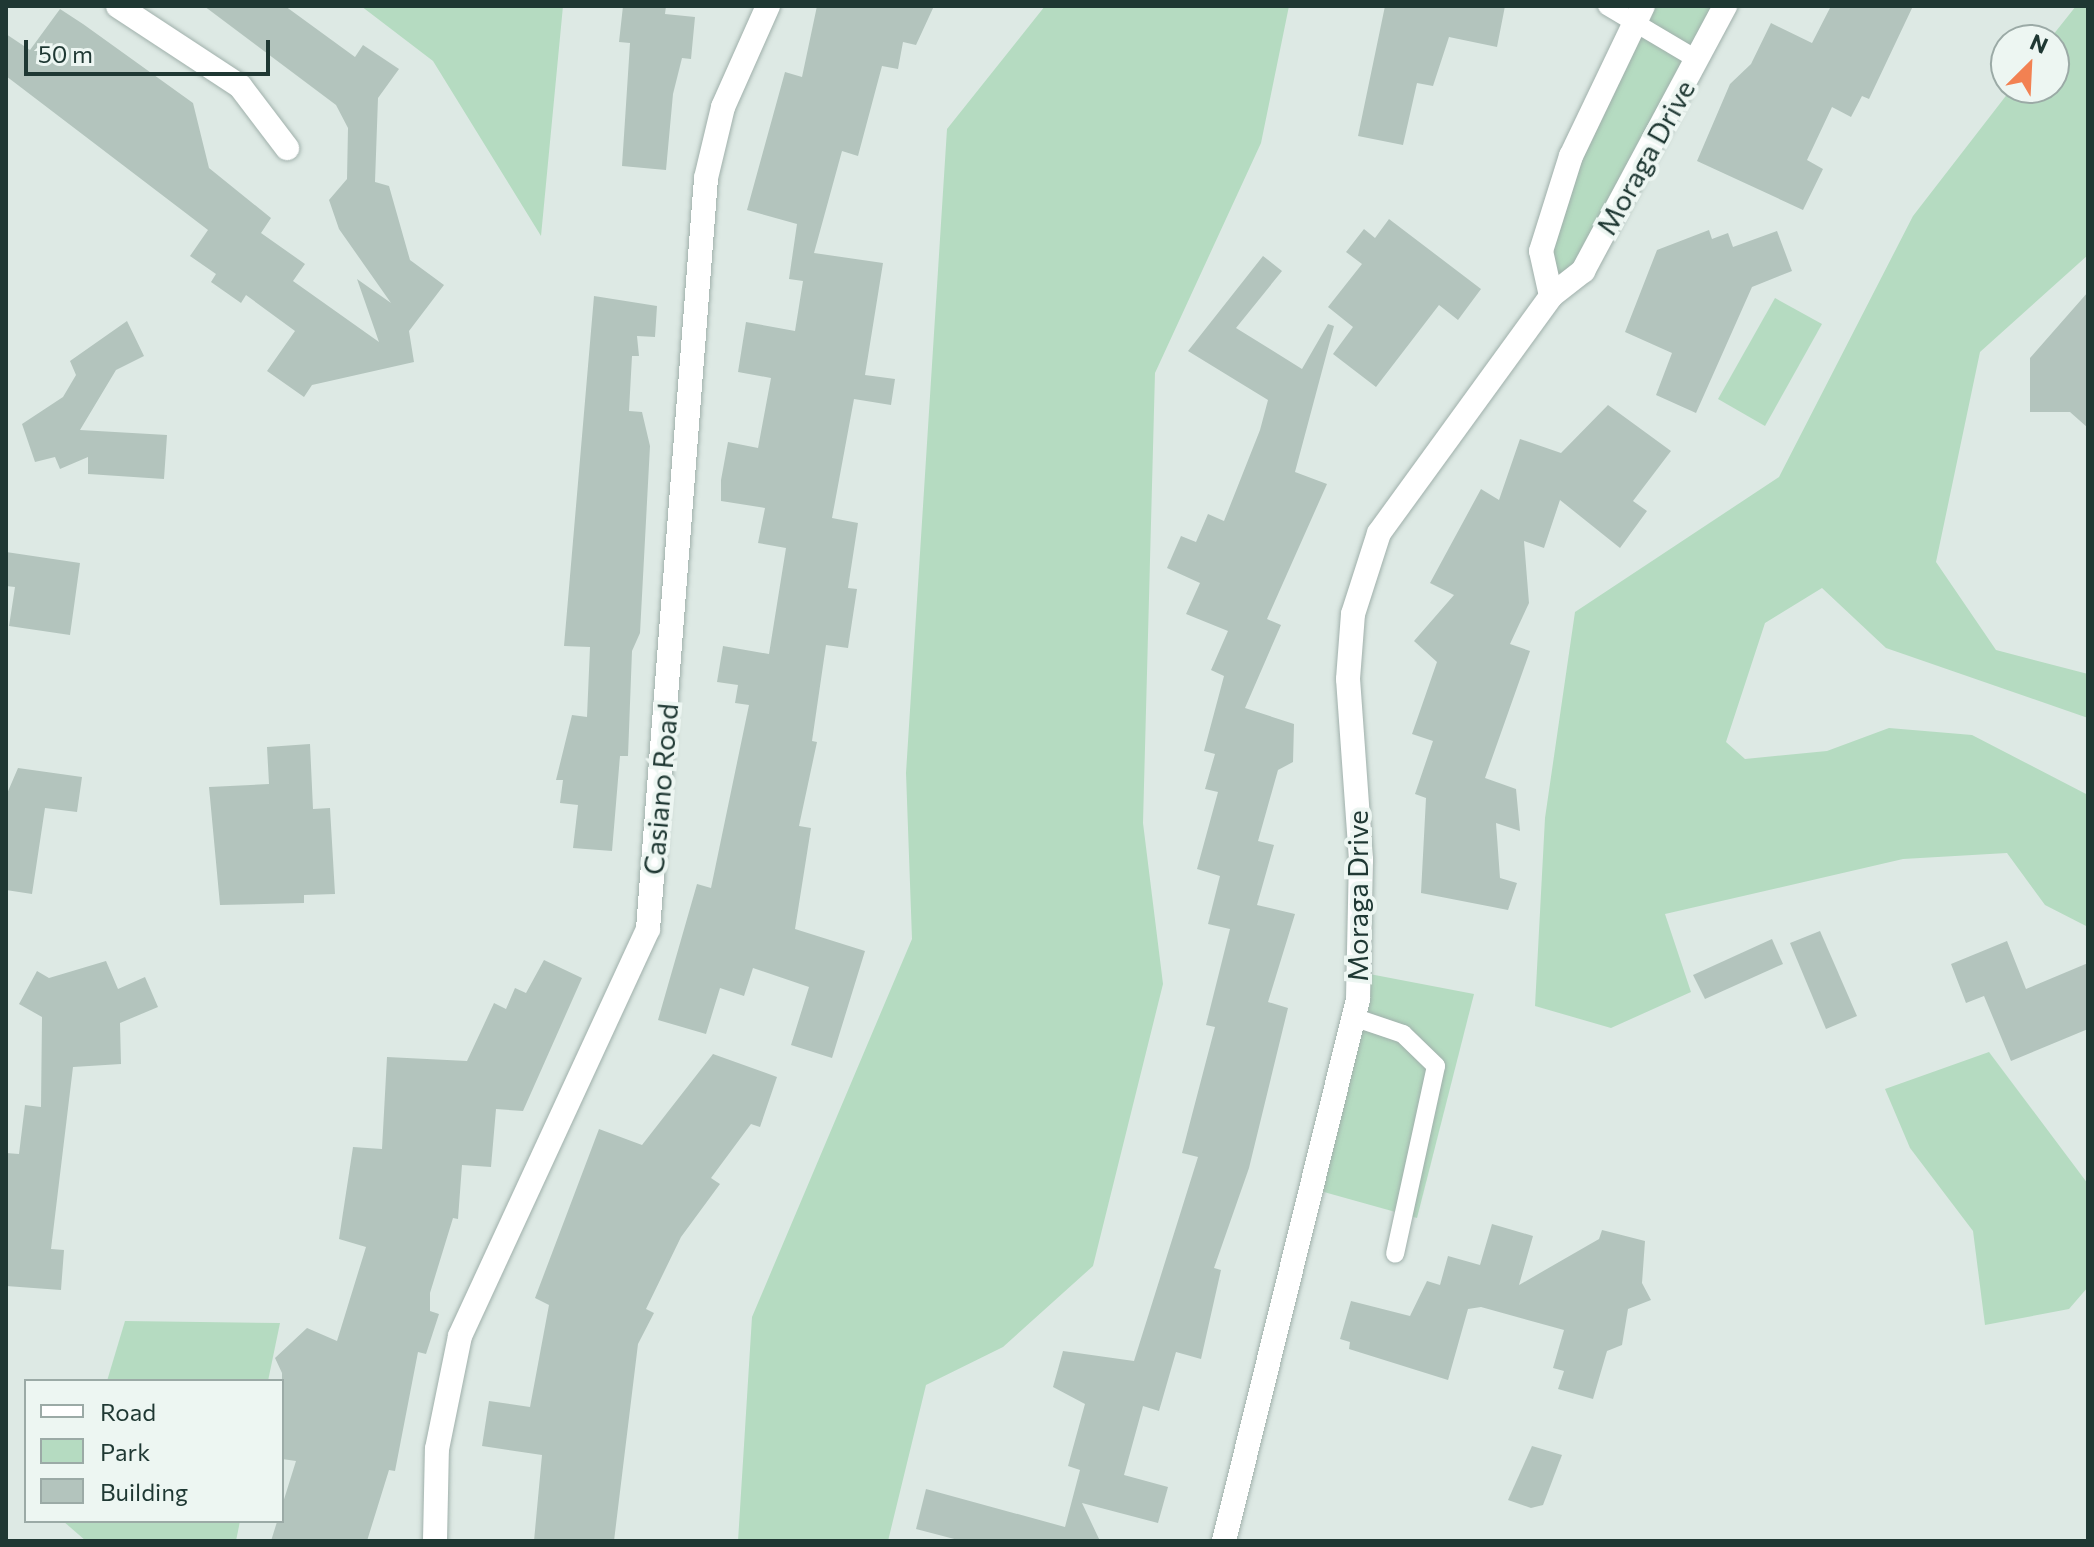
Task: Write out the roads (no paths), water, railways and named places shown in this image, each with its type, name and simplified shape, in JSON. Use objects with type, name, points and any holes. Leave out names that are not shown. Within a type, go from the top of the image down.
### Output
[{"type":"street","points":[[118,6],[240,86],[287,148]]},
{"type":"street","name":"Casiano Road","points":[[435,1541],[437,1449],[460,1336],[648,929],[706,178],[723,107],[768,6]]},
{"type":"street","name":"Moraga Drive","points":[[1224,1541],[1353,1017],[1361,860],[1348,679],[1353,614],[1379,533],[1551,296],[1583,271],[1725,6]]},
{"type":"street","name":"Moraga Drive","points":[[1551,296],[1541,251],[1571,156],[1638,16]]},
{"type":"lane","points":[[1607,6],[1638,16],[1698,60]]},
{"type":"lane","points":[[1353,1017],[1403,1034],[1436,1066],[1395,1254]]}]
